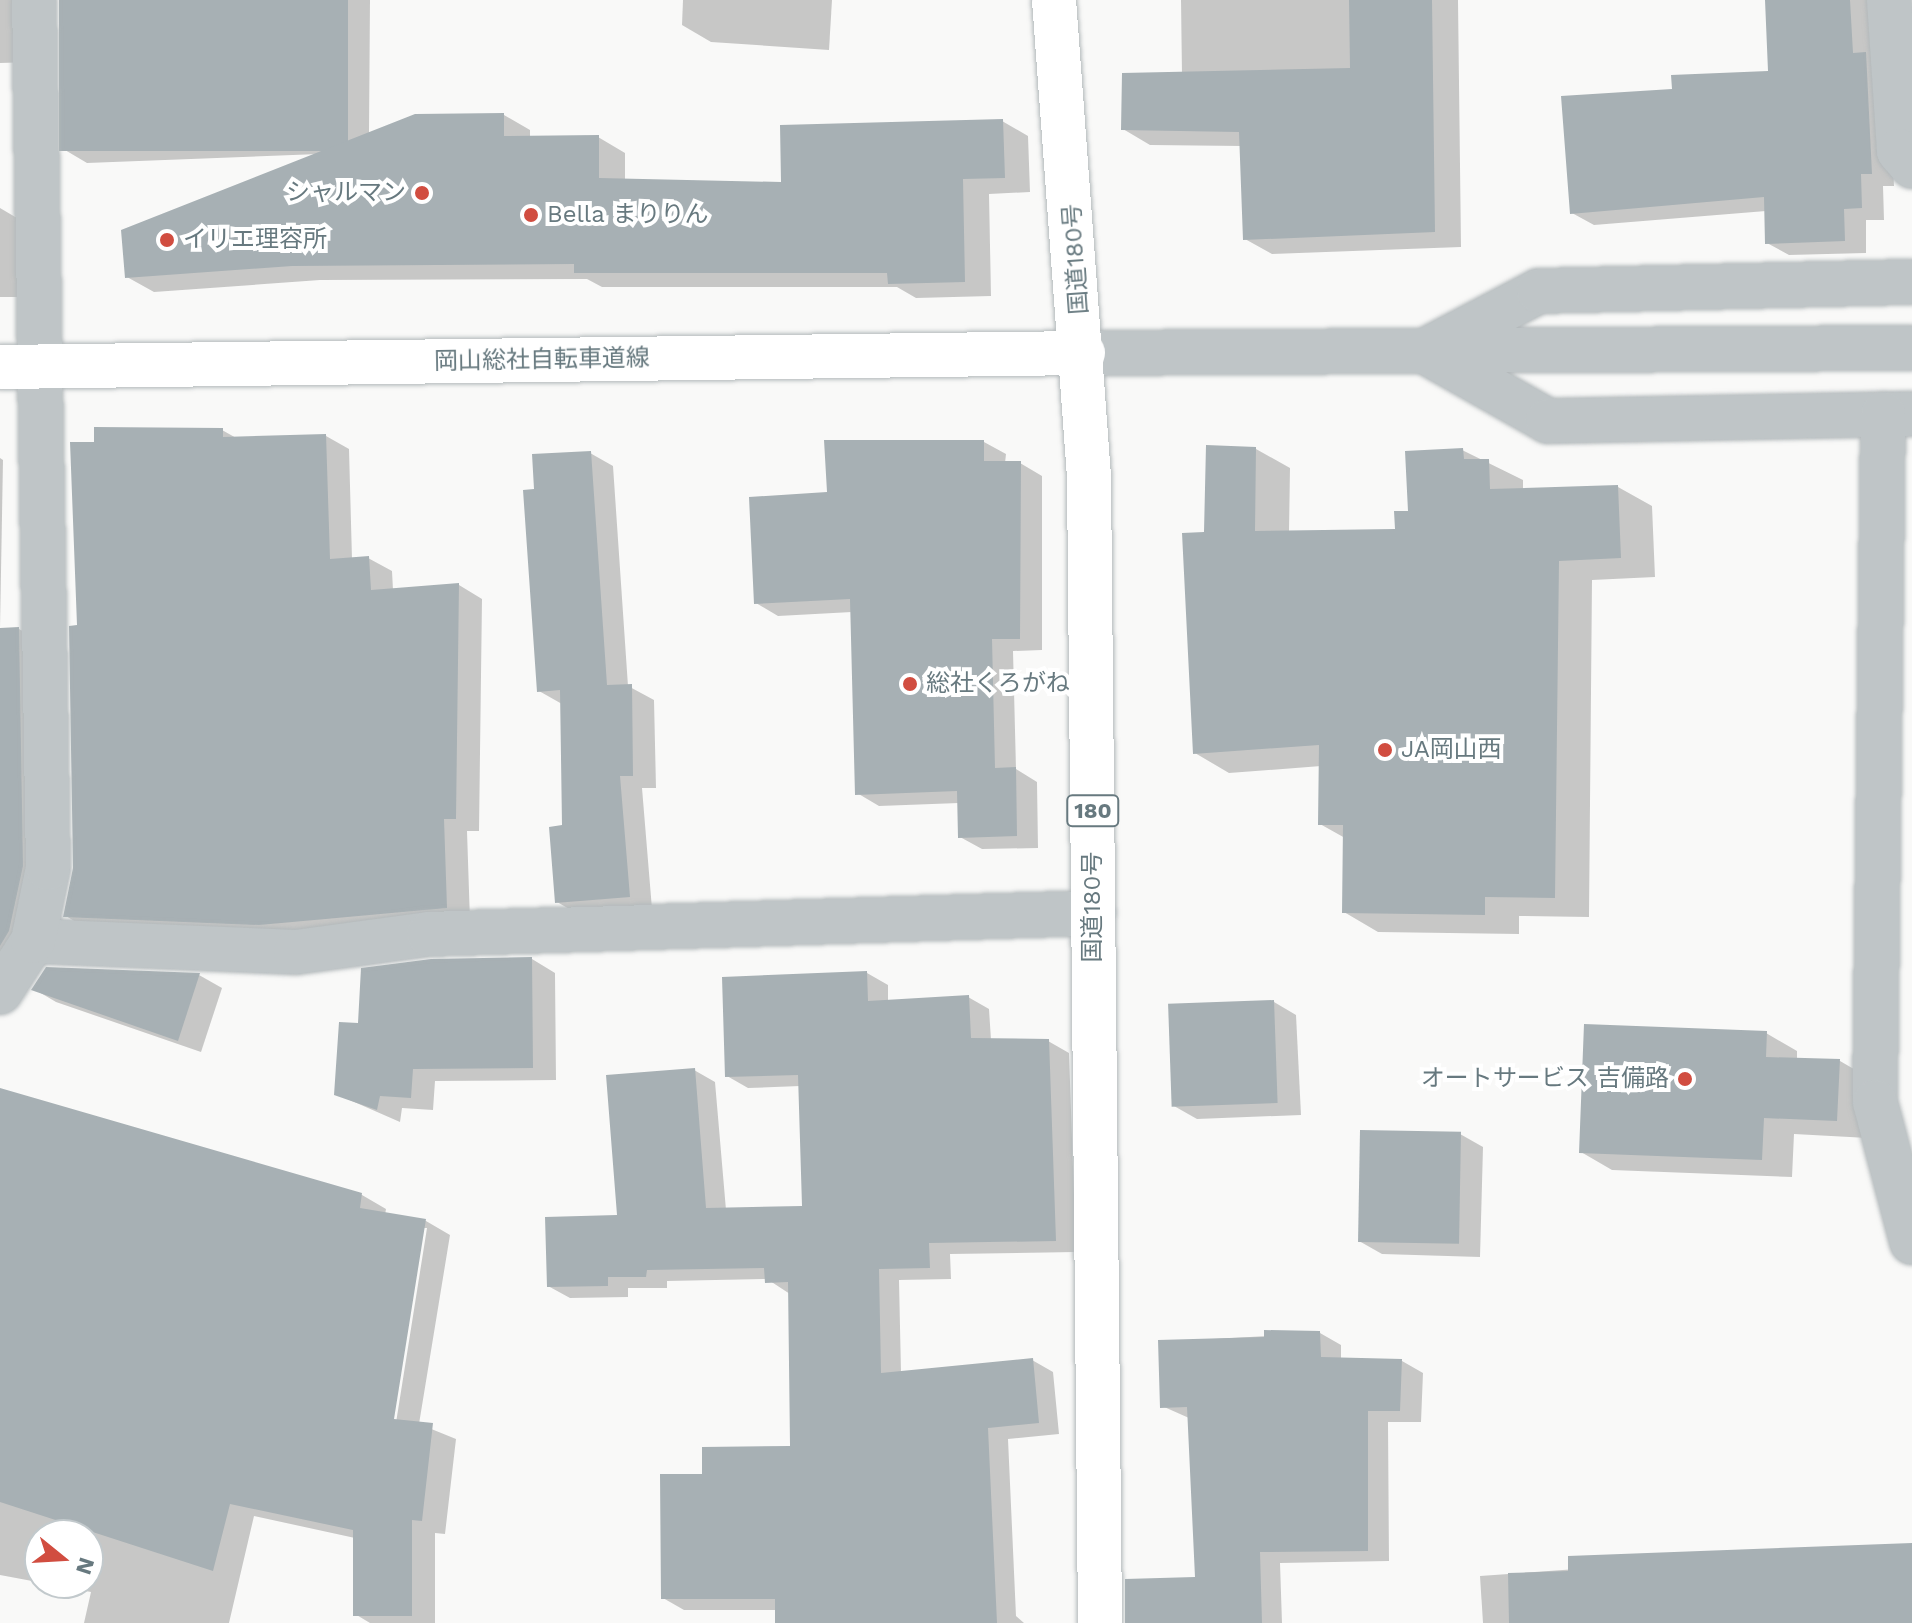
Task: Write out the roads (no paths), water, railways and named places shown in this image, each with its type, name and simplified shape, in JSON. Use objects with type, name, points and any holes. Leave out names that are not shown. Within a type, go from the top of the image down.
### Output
[{"type":"main road","name":"国道180号","points":[[1054,0],[1083,353],[1094,913],[1100,1623]]},
{"type":"main road","name":"岡山総社自転車道線","points":[[18,367],[1083,353]]},
{"type":"street","points":[[0,992],[33,941],[48,868],[18,367],[34,0]]},
{"type":"street","points":[[1889,0],[1899,151],[1912,166]]},
{"type":"street","points":[[1424,351],[1539,291],[1912,282]]},
{"type":"street","points":[[1083,353],[1912,348]]},
{"type":"street","points":[[1424,351],[1548,421],[1897,414],[1875,1102],[1912,1242]]},
{"type":"street","points":[[33,941],[296,952],[429,934],[1094,913]]},
{"type":"place","name":"シャルマン","points":[[422,193]]},
{"type":"place","name":"Bella まりりん","points":[[531,215]]},
{"type":"place","name":"イリエ理容所","points":[[167,240]]},
{"type":"place","name":"総社くろがね","points":[[910,684]]},
{"type":"place","name":"JA岡山西","points":[[1385,750]]},
{"type":"place","name":"オートサービス 吉備路","points":[[1685,1079]]}]
